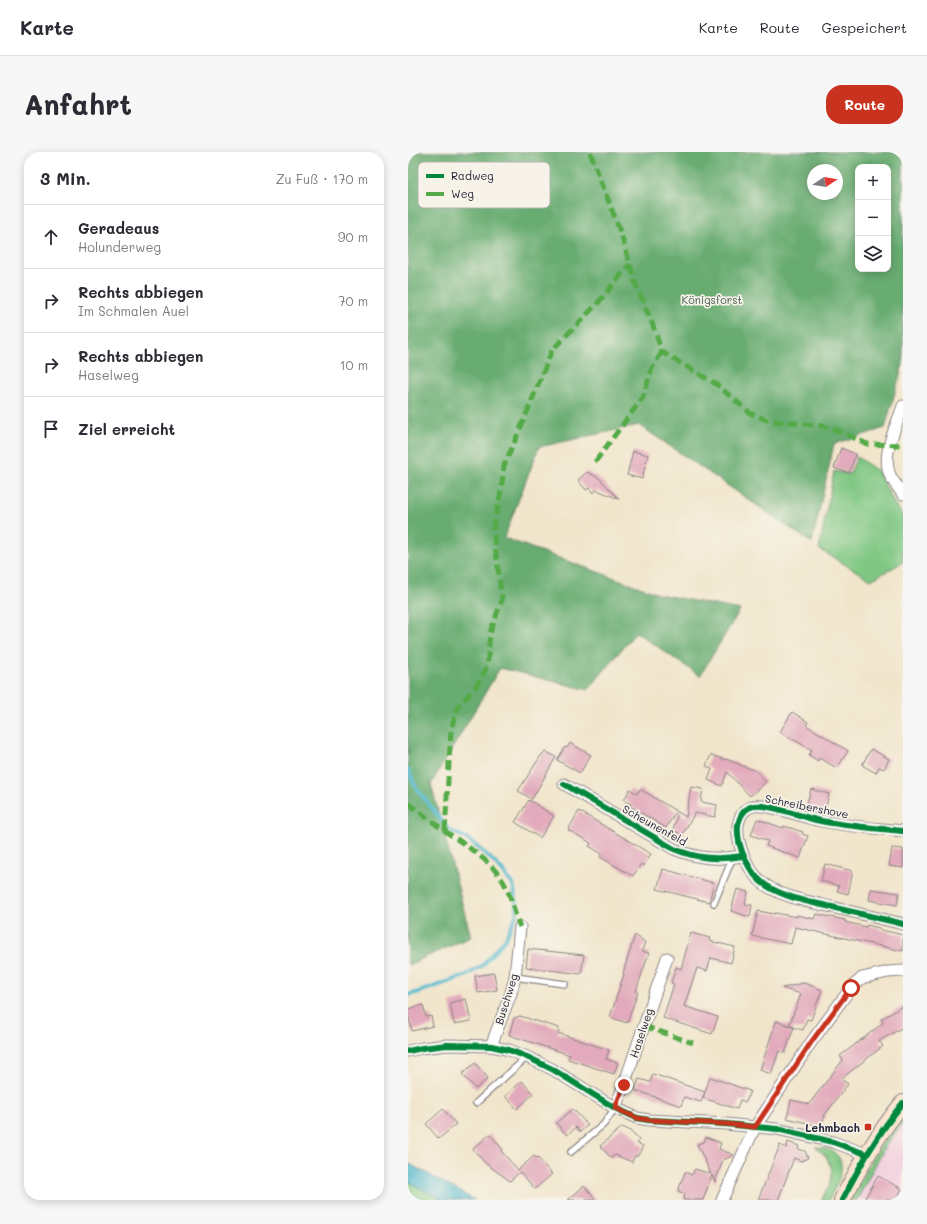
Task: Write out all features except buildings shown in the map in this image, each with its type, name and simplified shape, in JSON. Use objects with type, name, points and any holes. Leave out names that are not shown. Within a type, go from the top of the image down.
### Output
[{"type":"main road","points":[[842,1200],[866,1154],[903,1103]]},
{"type":"street","points":[[903,406],[901,420],[890,444],[886,459],[891,478],[903,494]]},
{"type":"street","name":"Scheunenfeld","points":[[564,784],[674,849],[696,857],[721,859],[738,857]]},
{"type":"street","name":"Schreibershove","points":[[903,831],[817,820],[756,806],[748,808],[742,813],[739,820],[738,830],[738,857],[766,885],[786,895],[903,924]]},
{"type":"street","name":"Buschweg","points":[[490,1046],[511,993],[515,977],[520,927]]},
{"type":"street","name":"Haselweg","points":[[615,1108],[667,958]]},
{"type":"street","points":[[722,1200],[755,1127],[812,1041],[851,988],[862,978],[888,972],[903,971]]},
{"type":"street","points":[[408,1051],[447,1045],[490,1046],[509,1050],[552,1069],[615,1108],[637,1118],[777,1129],[833,1142],[866,1154]]},
{"type":"lane","points":[[714,903],[738,857]]},
{"type":"lane","points":[[515,977],[565,984]]},
{"type":"lane","points":[[476,1103],[527,1057]]},
{"type":"lane","points":[[572,1152],[604,1124],[615,1108]]},
{"type":"shaded area","points":[[903,1123],[903,1200],[857,1200],[886,1145]]},
{"type":"green space","name":"Königsforst","points":[[408,152],[903,152],[903,364],[885,428],[834,444],[812,543],[639,425],[539,447],[504,538],[659,594],[740,610],[700,676],[636,632],[588,690],[500,668],[431,784],[471,937],[408,965]]},
{"type":"green space","points":[[857,457],[878,471],[894,503],[903,516],[903,562],[871,580],[819,549],[834,471],[850,474]]},
{"type":"green space","points":[[903,1113],[903,1123],[886,1145],[857,1200],[850,1200],[873,1157]]},
{"type":"green space","points":[[815,1147],[827,1149],[835,1153],[841,1165],[839,1179],[829,1200],[821,1200],[829,1186],[832,1170],[826,1156]]},
{"type":"green space","points":[[408,1181],[443,1200],[408,1200]]},
{"type":"water","points":[[408,1163],[475,1200],[443,1200],[408,1181]]},
{"type":"waterway","points":[[408,769],[416,788],[449,830],[466,838],[501,869],[513,885],[517,906],[516,916],[505,939],[482,966],[467,975],[408,995]]},
{"type":"marked path","points":[[590,152],[621,234],[637,288],[652,323],[662,352],[716,384],[750,413],[767,420],[823,426],[839,431],[867,444],[903,445]]},
{"type":"marked path","points":[[445,831],[451,729],[458,706],[475,688],[487,667],[490,633],[502,600],[493,528],[501,492],[504,466],[552,350],[597,304],[630,264]]},
{"type":"marked path","points":[[595,462],[643,397],[652,368],[662,352]]},
{"type":"marked path","points":[[408,803],[489,864],[501,878],[510,895],[520,927]]},
{"type":"marked path","points":[[644,1026],[693,1043]]},
{"type":"cycle path","points":[[564,784],[674,849],[691,855],[708,858],[743,856]]},
{"type":"cycle path","points":[[903,831],[859,827],[827,822],[776,808],[760,806],[754,806],[745,810],[741,815],[738,825],[739,841],[745,859],[755,875],[767,886],[782,894],[798,899],[903,924]]},
{"type":"cycle path","points":[[408,1051],[447,1045],[491,1046],[509,1050],[552,1069],[615,1108],[637,1118],[777,1129],[833,1142],[866,1154]]},
{"type":"cycle path","points":[[842,1200],[877,1138],[903,1103]]},
{"type":"place","name":"Lehmbach","points":[[868,1127]]},
{"type":"route","points":[[624,1085],[615,1108],[637,1118],[664,1122],[726,1124],[755,1127],[812,1041],[851,988]]}]
